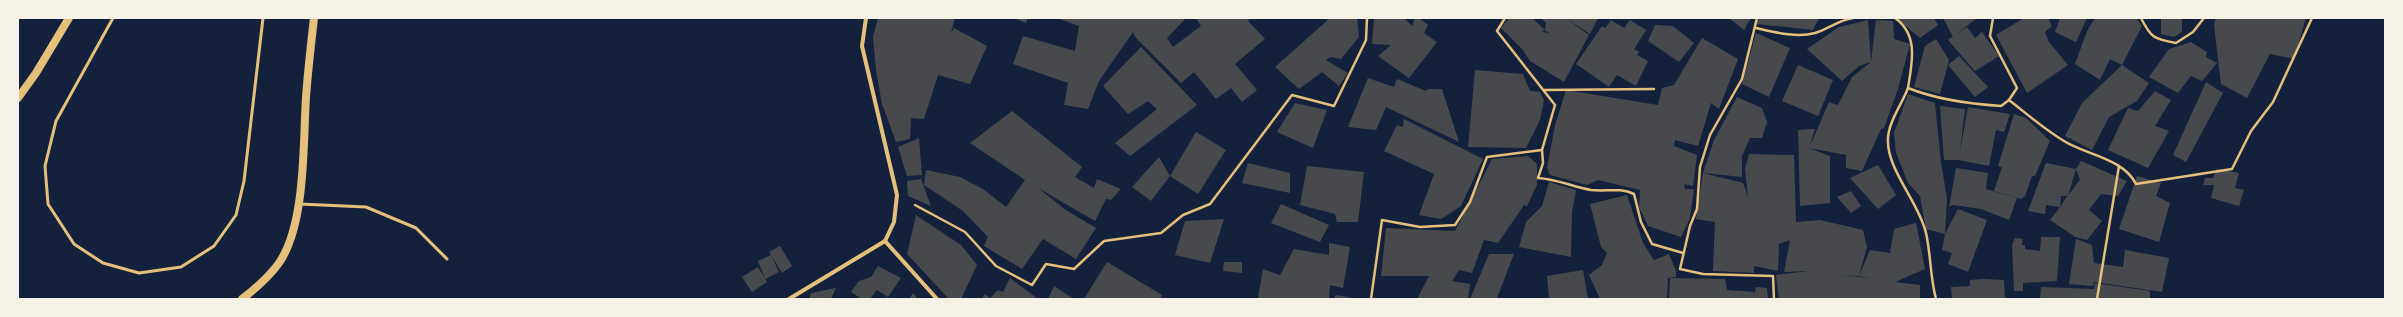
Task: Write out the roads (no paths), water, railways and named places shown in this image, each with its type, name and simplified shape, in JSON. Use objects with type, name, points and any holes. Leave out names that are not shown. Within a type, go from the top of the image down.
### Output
[{"type":"main road","points":[[18,98],[36,73],[69,18]]},
{"type":"main road","points":[[242,299],[257,287],[279,262],[292,231],[298,204],[314,18]]},
{"type":"street","points":[[789,299],[886,241],[894,222],[897,195],[862,46],[866,18]]},
{"type":"street","points":[[886,241],[937,299]]},
{"type":"lane","points":[[113,18],[56,121],[45,166],[48,204],[74,244],[104,263],[139,273],[181,267],[214,246],[236,215],[244,181],[262,18]]},
{"type":"lane","points":[[298,204],[366,207],[416,228],[447,259]]}]
